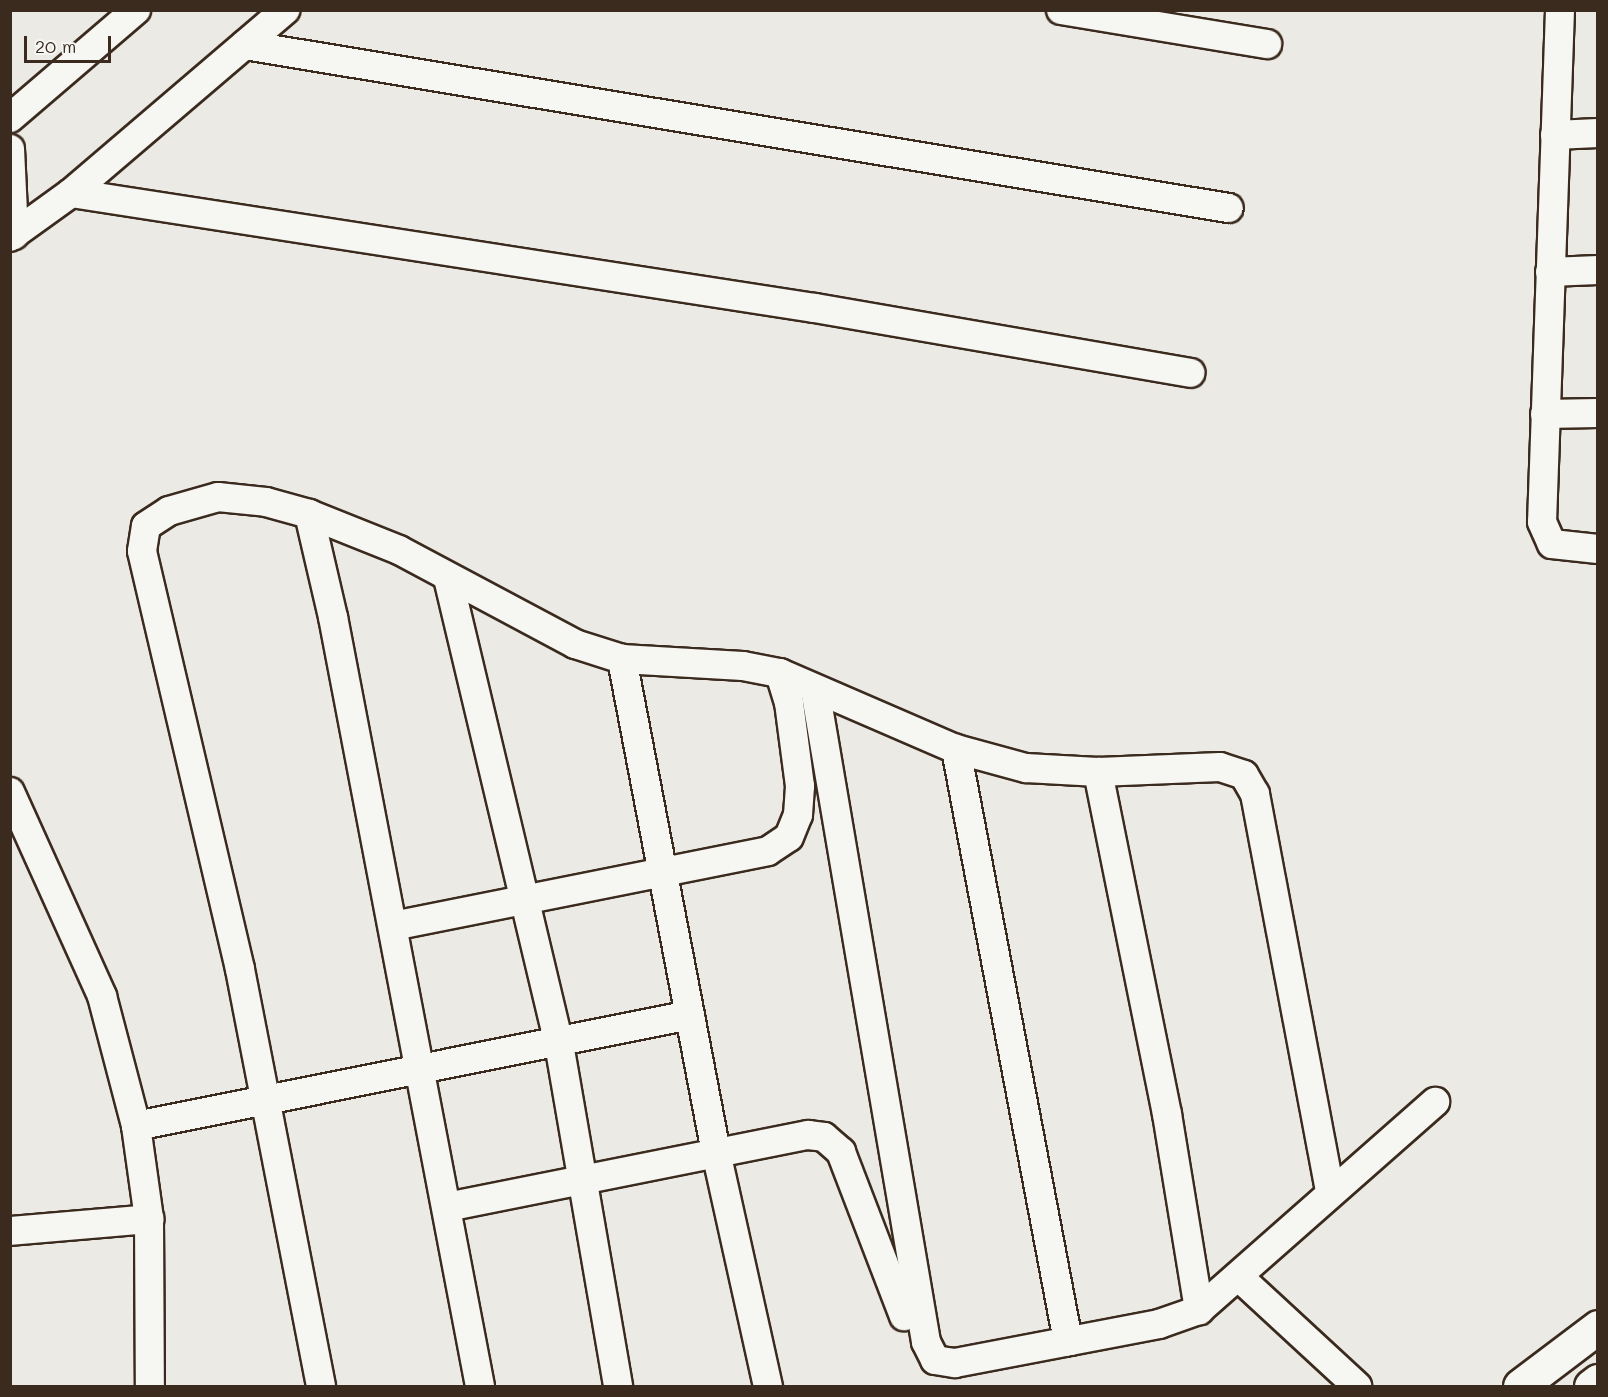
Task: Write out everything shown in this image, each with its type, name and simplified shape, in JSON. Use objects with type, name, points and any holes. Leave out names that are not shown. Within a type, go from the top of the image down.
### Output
[{"type":"main road","points":[[1520,1386],[1598,1327]]},
{"type":"main road","points":[[1591,1386],[1598,1381]]},
{"type":"street","points":[[10,118],[136,10]]},
{"type":"street","points":[[12,236],[71,193],[285,10]]},
{"type":"street","points":[[1061,10],[1267,45]]},
{"type":"street","points":[[1560,10],[1542,522],[1552,544],[1598,549]]},
{"type":"street","points":[[245,45],[1229,208]]},
{"type":"street","points":[[1555,135],[1598,133]]},
{"type":"street","points":[[10,149],[12,236]]},
{"type":"street","points":[[71,193],[815,308],[1190,373]]},
{"type":"street","points":[[1550,272],[1598,270]]},
{"type":"street","points":[[1545,414],[1598,413]]},
{"type":"street","points":[[321,1386],[206,810],[142,551],[146,526],[169,510],[218,498],[266,502],[309,514],[399,550],[575,644],[622,659],[743,666],[780,673],[956,749],[1026,768],[1098,772],[1220,767],[1244,775],[1255,794],[1330,1190]]},
{"type":"street","points":[[309,514],[393,926],[480,1386]]},
{"type":"street","points":[[448,578],[527,897],[558,1038],[618,1386]]},
{"type":"street","points":[[622,659],[716,1152],[768,1386]]},
{"type":"street","points":[[393,926],[527,897],[768,851],[789,837],[798,814],[800,786],[789,703],[780,673]]},
{"type":"street","points":[[815,690],[930,1354],[943,1363],[955,1363],[1159,1324],[1199,1310],[1239,1277],[1330,1190],[1435,1102]]},
{"type":"street","points":[[956,749],[1068,1341]]},
{"type":"street","points":[[1098,772],[1167,1114],[1199,1310]]},
{"type":"street","points":[[10,792],[102,996],[136,1126],[150,1219],[150,1386]]},
{"type":"street","points":[[136,1126],[558,1038],[690,1015]]},
{"type":"street","points":[[447,1207],[808,1135],[833,1142],[869,1216],[904,1316]]},
{"type":"street","points":[[10,1231],[150,1219]]},
{"type":"street","points":[[1239,1277],[1357,1386]]}]
